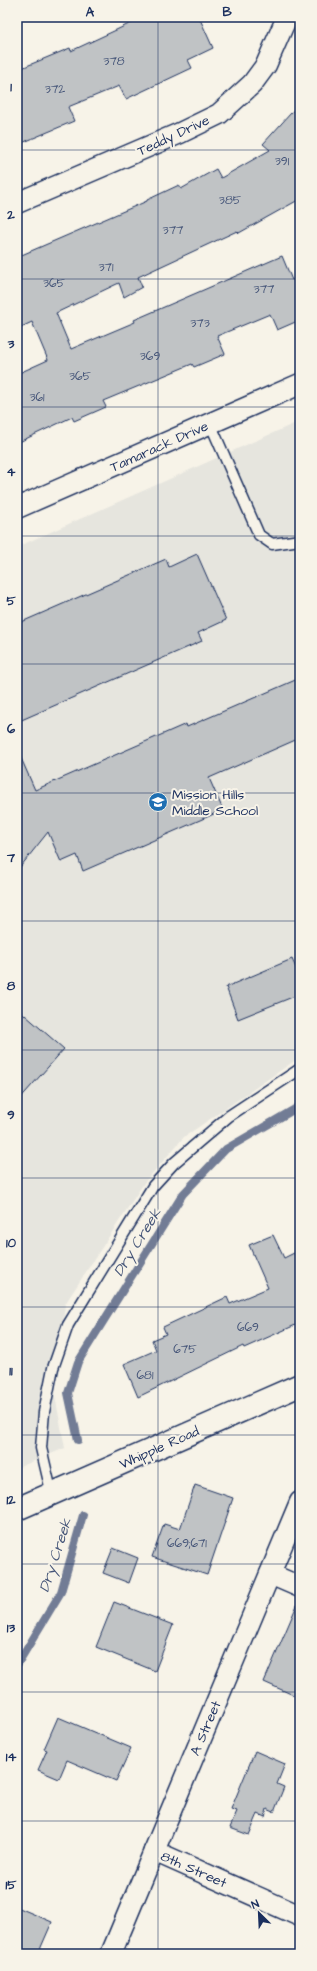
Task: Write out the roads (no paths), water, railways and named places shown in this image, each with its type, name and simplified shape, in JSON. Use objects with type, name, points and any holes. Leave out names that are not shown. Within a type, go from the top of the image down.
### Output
[{"type":"main road","name":"Whipple Road","points":[[17,1510],[300,1385]]},
{"type":"street","name":"Teddy Drive","points":[[17,203],[180,133],[219,114],[252,84],[266,65],[287,17]]},
{"type":"street","name":"Tamarack Drive","points":[[17,508],[300,384]]},
{"type":"street","name":"A Street","points":[[111,1954],[300,1502]]},
{"type":"street","points":[[270,1574],[300,1586]]},
{"type":"street","name":"8th Street","points":[[154,1851],[300,1916]]},
{"type":"lane","points":[[210,424],[259,535],[272,544],[300,540]]},
{"type":"lane","points":[[52,1494],[41,1448],[44,1412],[54,1368],[68,1325],[153,1186],[174,1163],[229,1116],[300,1069]]},
{"type":"waterway","name":"Dry Creek","points":[[78,1440],[68,1393],[78,1362],[183,1194],[226,1149],[300,1106]]},
{"type":"waterway","name":"Dry Creek","points":[[17,1665],[61,1592],[83,1515]]},
{"type":"place","name":"Mission Hills Middle School","points":[[158,802]]}]
